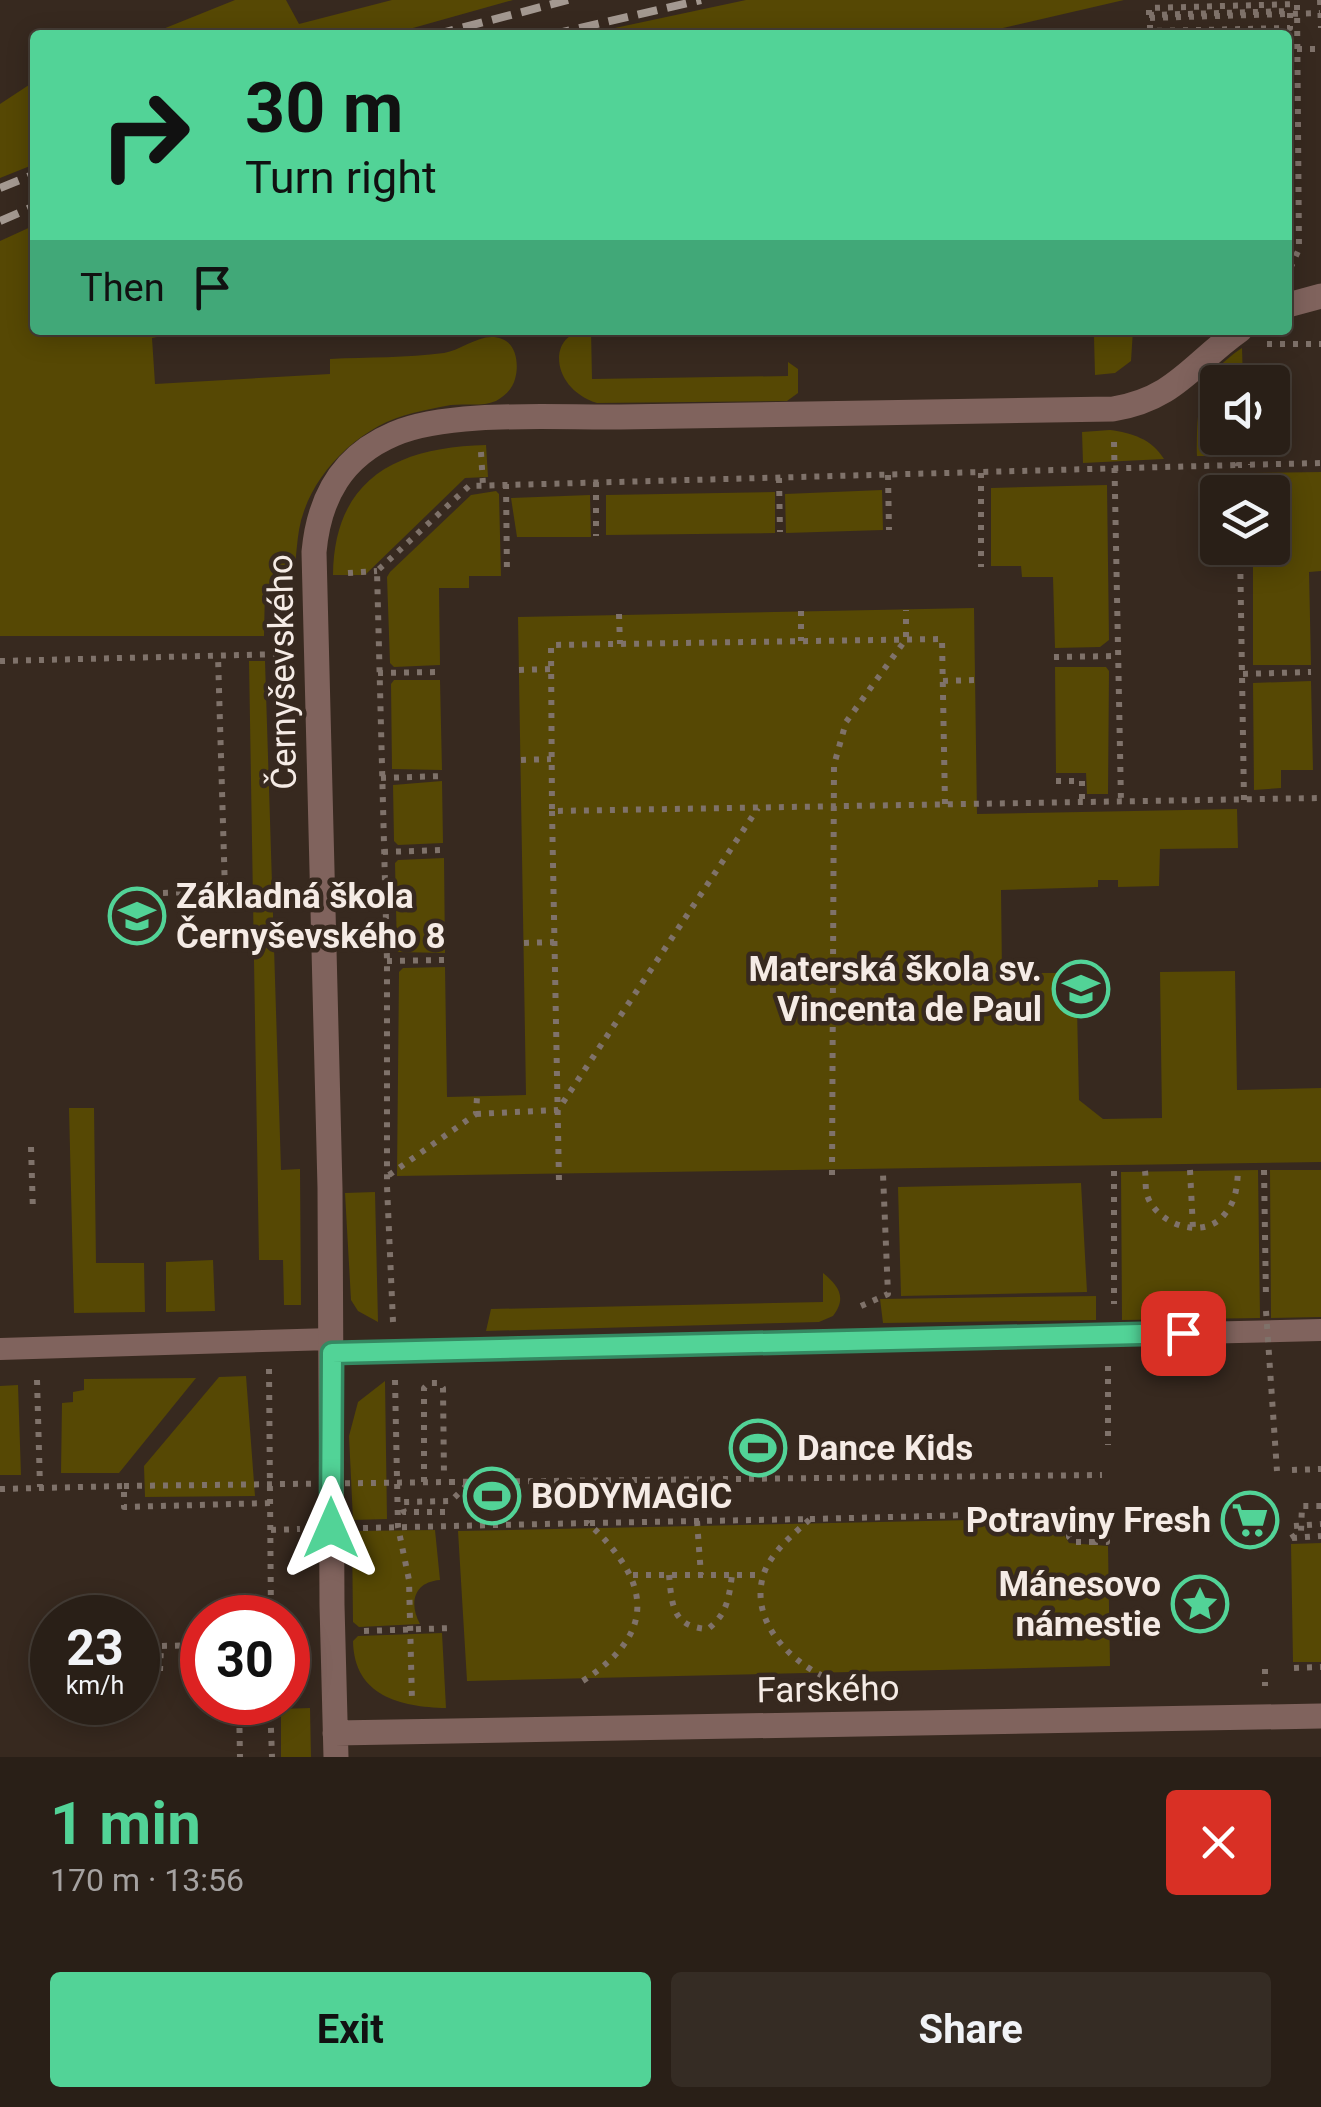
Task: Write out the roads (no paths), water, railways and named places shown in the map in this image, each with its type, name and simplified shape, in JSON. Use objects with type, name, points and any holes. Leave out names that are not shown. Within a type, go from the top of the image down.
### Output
[{"type":"street","points":[[1292,304],[1321,296]]},
{"type":"street","name":"Černyševského","points":[[336,1745],[330,1188],[314,552],[324,500],[342,472],[366,450],[420,425],[541,418],[1113,409],[1142,404],[1162,394],[1244,337]]},
{"type":"street","name":"Farského","points":[[336,1745],[412,1730],[1321,1716]]},
{"type":"lane","points":[[0,1349],[269,1341],[331,1346],[1321,1330]]},
{"type":"railway","points":[[453,30],[568,0]]},
{"type":"railway","points":[[572,30],[701,0]]},
{"type":"railway","points":[[0,188],[30,176]]},
{"type":"railway","points":[[0,221],[30,208]]},
{"type":"place","name":"Základná škola Černyševského 8","points":[[137,916]]},
{"type":"place","name":"Materská škola sv. Vincenta de Paul","points":[[1081,989]]},
{"type":"place","name":"Dance Kids","points":[[758,1448]]},
{"type":"place","name":"BODYMAGIC","points":[[492,1496]]},
{"type":"place","name":"Potraviny Fresh","points":[[1250,1520]]},
{"type":"place","name":"Mánesovo námestie","points":[[1200,1604]]}]
